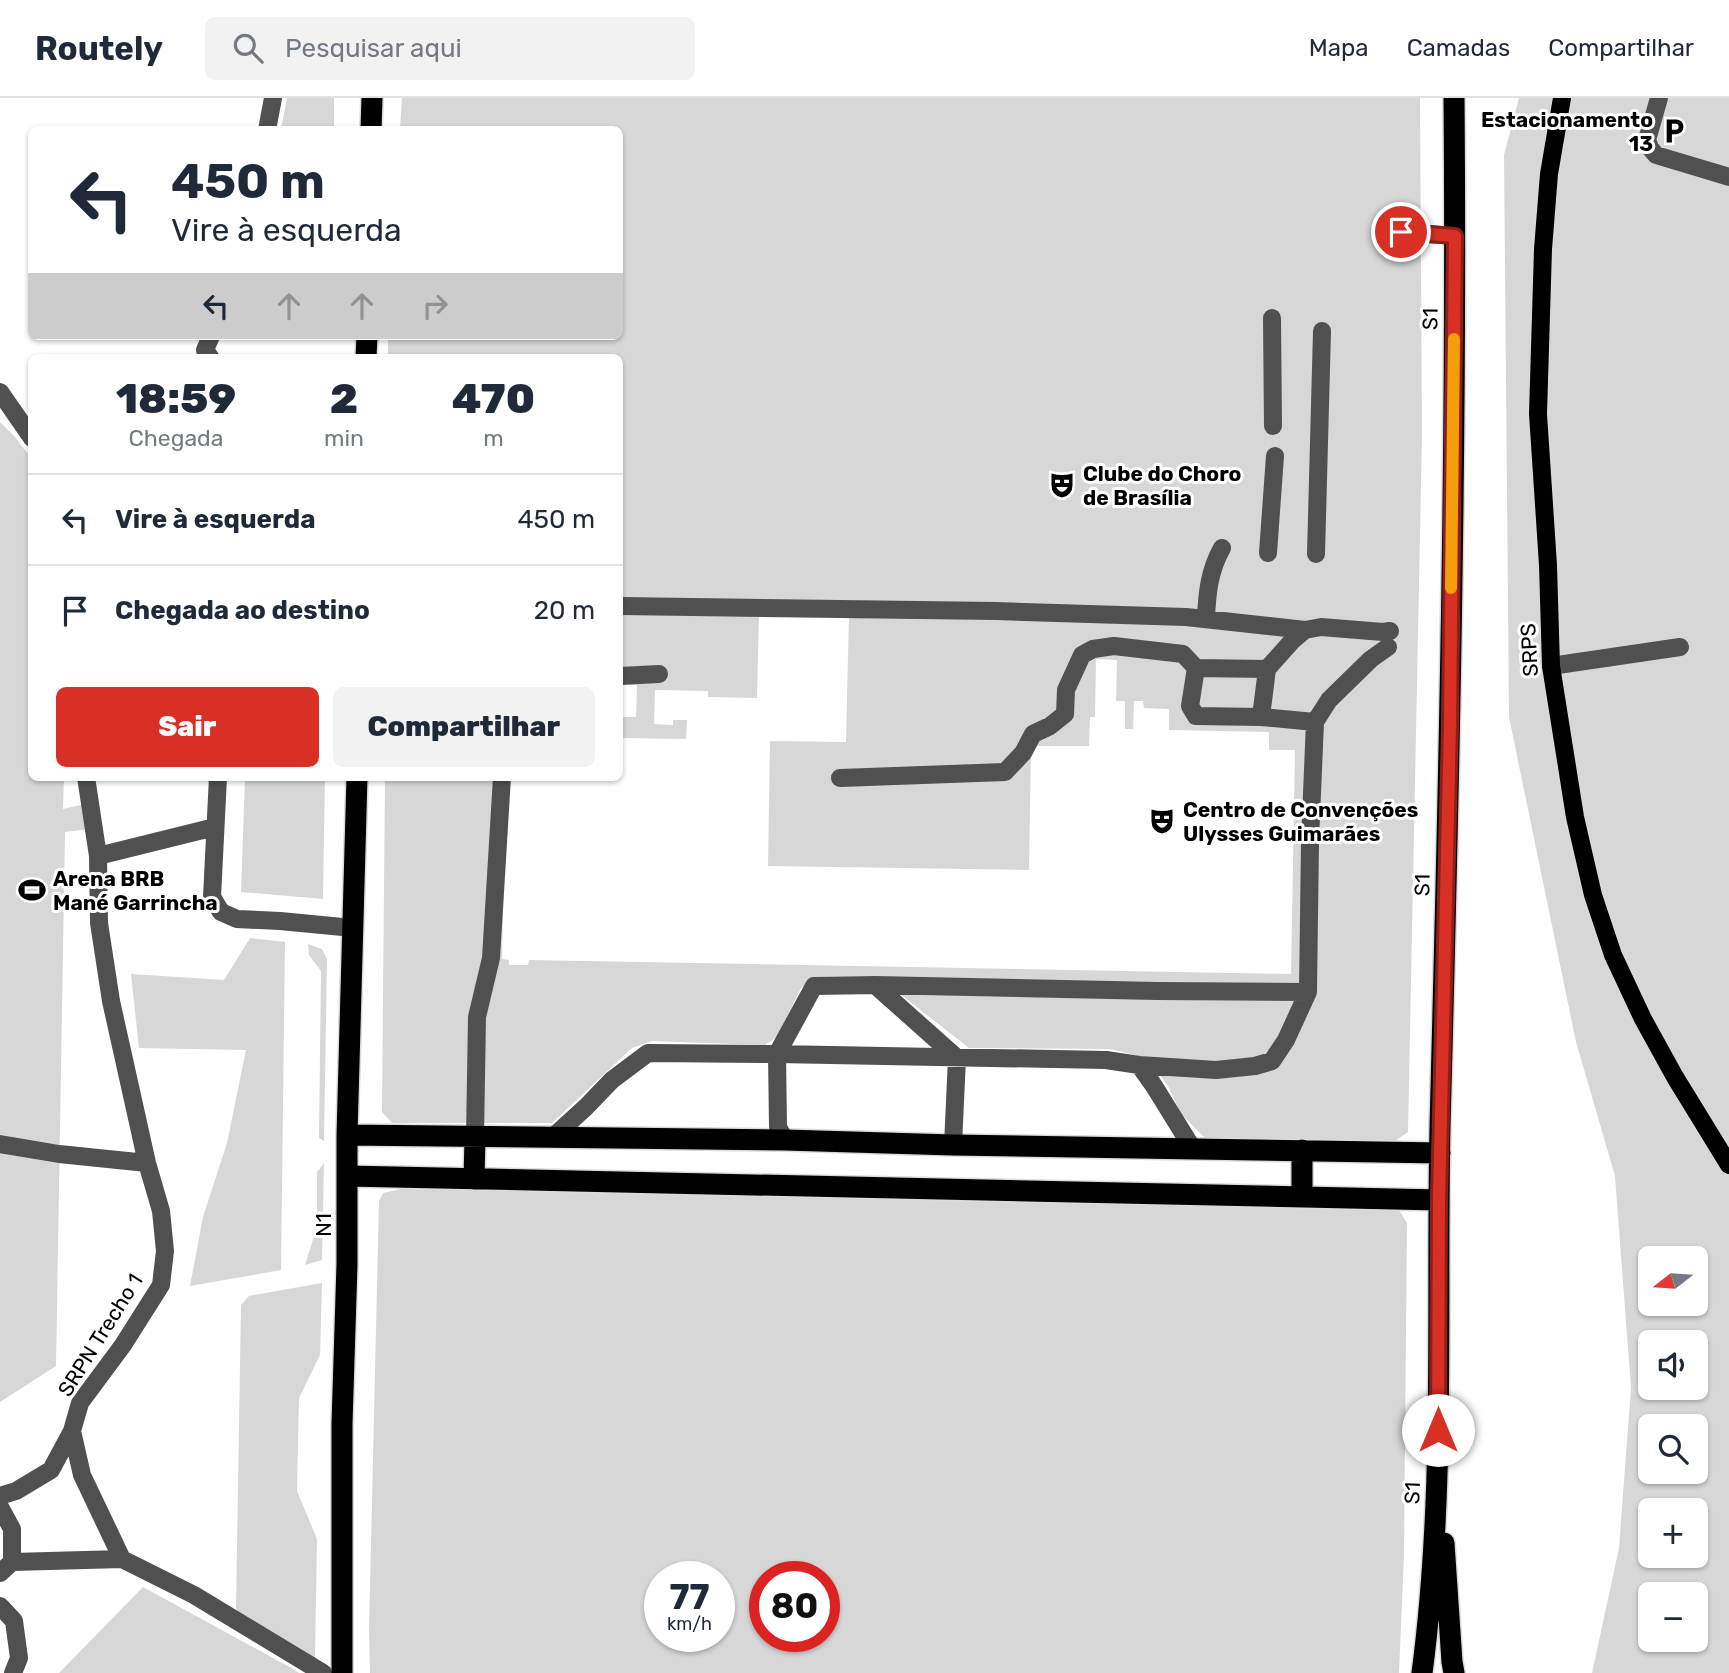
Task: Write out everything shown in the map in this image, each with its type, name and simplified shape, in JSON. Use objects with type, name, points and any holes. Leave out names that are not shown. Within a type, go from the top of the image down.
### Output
[{"type":"highway","points":[[371,126],[372,98]]},
{"type":"highway","name":"S1","points":[[1422,1673],[1438,1457],[1439,1200],[1449,759],[1456,104]]},
{"type":"highway","name":"N1","points":[[342,1673],[342,1424],[357,781]]},
{"type":"highway","points":[[347,1135],[785,1140],[1440,1153]]},
{"type":"highway","points":[[474,1179],[475,1138]]},
{"type":"highway","points":[[1302,1150],[1302,1197]]},
{"type":"highway","points":[[348,1176],[1439,1200]]},
{"type":"highway","points":[[1438,1457],[1454,1673]]},
{"type":"main road","name":"SRPS","points":[[1562,98],[1549,174],[1543,249],[1538,414],[1548,565],[1551,666],[1575,817],[1593,895],[1613,955],[1643,1019],[1729,1165]]},
{"type":"lane","points":[[268,126],[272,98]]},
{"type":"lane","points":[[1659,98],[1647,140],[1656,155],[1729,177]]},
{"type":"lane","points":[[1401,232],[1455,236]]},
{"type":"lane","points":[[1272,318],[1273,426]]},
{"type":"lane","points":[[1316,554],[1322,331]]},
{"type":"lane","points":[[0,391],[28,432]]},
{"type":"lane","points":[[1268,553],[1275,456]]},
{"type":"lane","points":[[1206,619],[1208,584],[1222,548]]},
{"type":"lane","points":[[552,1138],[612,1080],[648,1053],[1106,1060],[1216,1070],[1255,1066],[1272,1061],[1286,1040],[1308,992],[1315,722],[1329,700],[1389,639],[1383,632],[1321,627],[1305,630],[1185,617],[996,611],[623,606]]},
{"type":"lane","points":[[1261,717],[1267,669],[1305,630]]},
{"type":"lane","points":[[840,778],[1005,772],[1023,753],[1033,734],[1050,726],[1065,714],[1066,690],[1082,655],[1093,649],[1114,646],[1183,654],[1196,668],[1267,669]]},
{"type":"lane","points":[[1551,666],[1680,648]]},
{"type":"lane","points":[[1196,668],[1190,706],[1196,716],[1261,717],[1315,722]]},
{"type":"lane","points":[[623,676],[659,674]]},
{"type":"lane","name":"SRPN Trecho 1","points":[[0,1496],[16,1491],[51,1470],[72,1431],[80,1403],[123,1345],[161,1285],[165,1251],[160,1211],[111,1001],[99,923],[98,856],[87,781]]},
{"type":"lane","points":[[218,781],[212,897],[221,912],[237,919],[353,928]]},
{"type":"lane","points":[[475,1138],[477,1017],[491,958],[502,781]]},
{"type":"lane","points":[[98,856],[215,827]]},
{"type":"lane","points":[[875,985],[957,1058]]},
{"type":"lane","points":[[785,1140],[778,1127],[777,1054],[814,986],[1308,992]]},
{"type":"lane","points":[[953,1145],[957,1058]]},
{"type":"lane","points":[[1139,1065],[1193,1149]]},
{"type":"lane","points":[[0,1144],[60,1154],[147,1163]]},
{"type":"lane","points":[[72,1431],[82,1475],[122,1559]]},
{"type":"lane","points":[[0,1507],[12,1529],[6,1568],[122,1559],[194,1595],[323,1673]]},
{"type":"lane","points":[[0,1606],[14,1620],[16,1666],[0,1661]]},
{"type":"shaded area","points":[[287,98],[334,98],[334,126],[282,126]]},
{"type":"shaded area","points":[[402,98],[1420,98],[1422,434],[1408,1132],[1395,1141],[1205,1138],[1181,1114],[1168,1086],[1147,1058],[1110,1049],[969,1048],[877,976],[815,977],[801,988],[777,1037],[765,1045],[652,1041],[632,1048],[552,1123],[392,1123],[382,1112],[385,781],[506,781],[502,959],[509,960],[509,965],[528,965],[529,960],[1291,974],[1295,750],[1269,750],[1269,732],[1169,730],[1169,709],[1144,708],[1143,701],[1134,701],[1133,729],[1125,729],[1125,701],[1116,701],[1117,660],[1096,659],[1095,717],[1090,717],[1089,746],[1031,746],[1029,870],[768,866],[770,741],[846,742],[849,615],[759,613],[757,698],[708,697],[708,691],[655,690],[654,724],[673,725],[673,720],[687,720],[686,739],[623,738],[623,717],[636,717],[637,685],[623,684],[623,354],[388,354],[388,340],[623,340],[623,126],[400,126]]},
{"type":"shaded area","points":[[1519,98],[1729,98],[1729,1673],[1592,1673],[1619,1548],[1631,1388],[1615,1176],[1576,1042],[1509,717],[1504,155]]},
{"type":"shaded area","name":"Arena BRB Mané Garrincha","points":[[0,422],[28,454],[28,781],[64,781],[63,809],[85,804],[90,829],[65,832],[56,1366],[0,1402]]},
{"type":"shaded area","points":[[245,781],[325,781],[323,899],[241,892]]},
{"type":"shaded area","points":[[250,938],[285,942],[281,1270],[190,1286],[203,1217],[227,1143],[246,1050],[139,1048],[131,974],[224,980]]},
{"type":"shaded area","points":[[308,944],[322,949],[327,959],[324,1141],[319,1138],[321,971],[309,955]]},
{"type":"shaded area","points":[[324,1163],[322,1260],[305,1265],[317,1227],[317,1172]]},
{"type":"shaded area","points":[[401,1189],[1384,1205],[1399,1210],[1407,1223],[1404,1554],[1399,1673],[370,1673],[379,1201],[383,1193]]},
{"type":"shaded area","points":[[322,1283],[320,1355],[299,1398],[297,1491],[317,1539],[315,1659],[239,1615],[236,1608],[241,1305],[249,1296]]},
{"type":"shaded area","points":[[143,1587],[295,1670],[299,1673],[59,1673]]},
{"type":"slow traffic","points":[[1451,588],[1454,339]]},
{"type":"place","name":"Estacionamento 13","points":[[1674,131]]},
{"type":"place","name":"Clube do Choro de Brasília","points":[[1062,485]]},
{"type":"place","name":"Centro de Convenções Ulysses Guimarães","points":[[1162,821]]},
{"type":"place","name":"Arena BRB Mané Garrincha","points":[[32,890]]},
{"type":"route","points":[[1401,232],[1455,236],[1450,725],[1439,1200],[1438,1430]]}]
